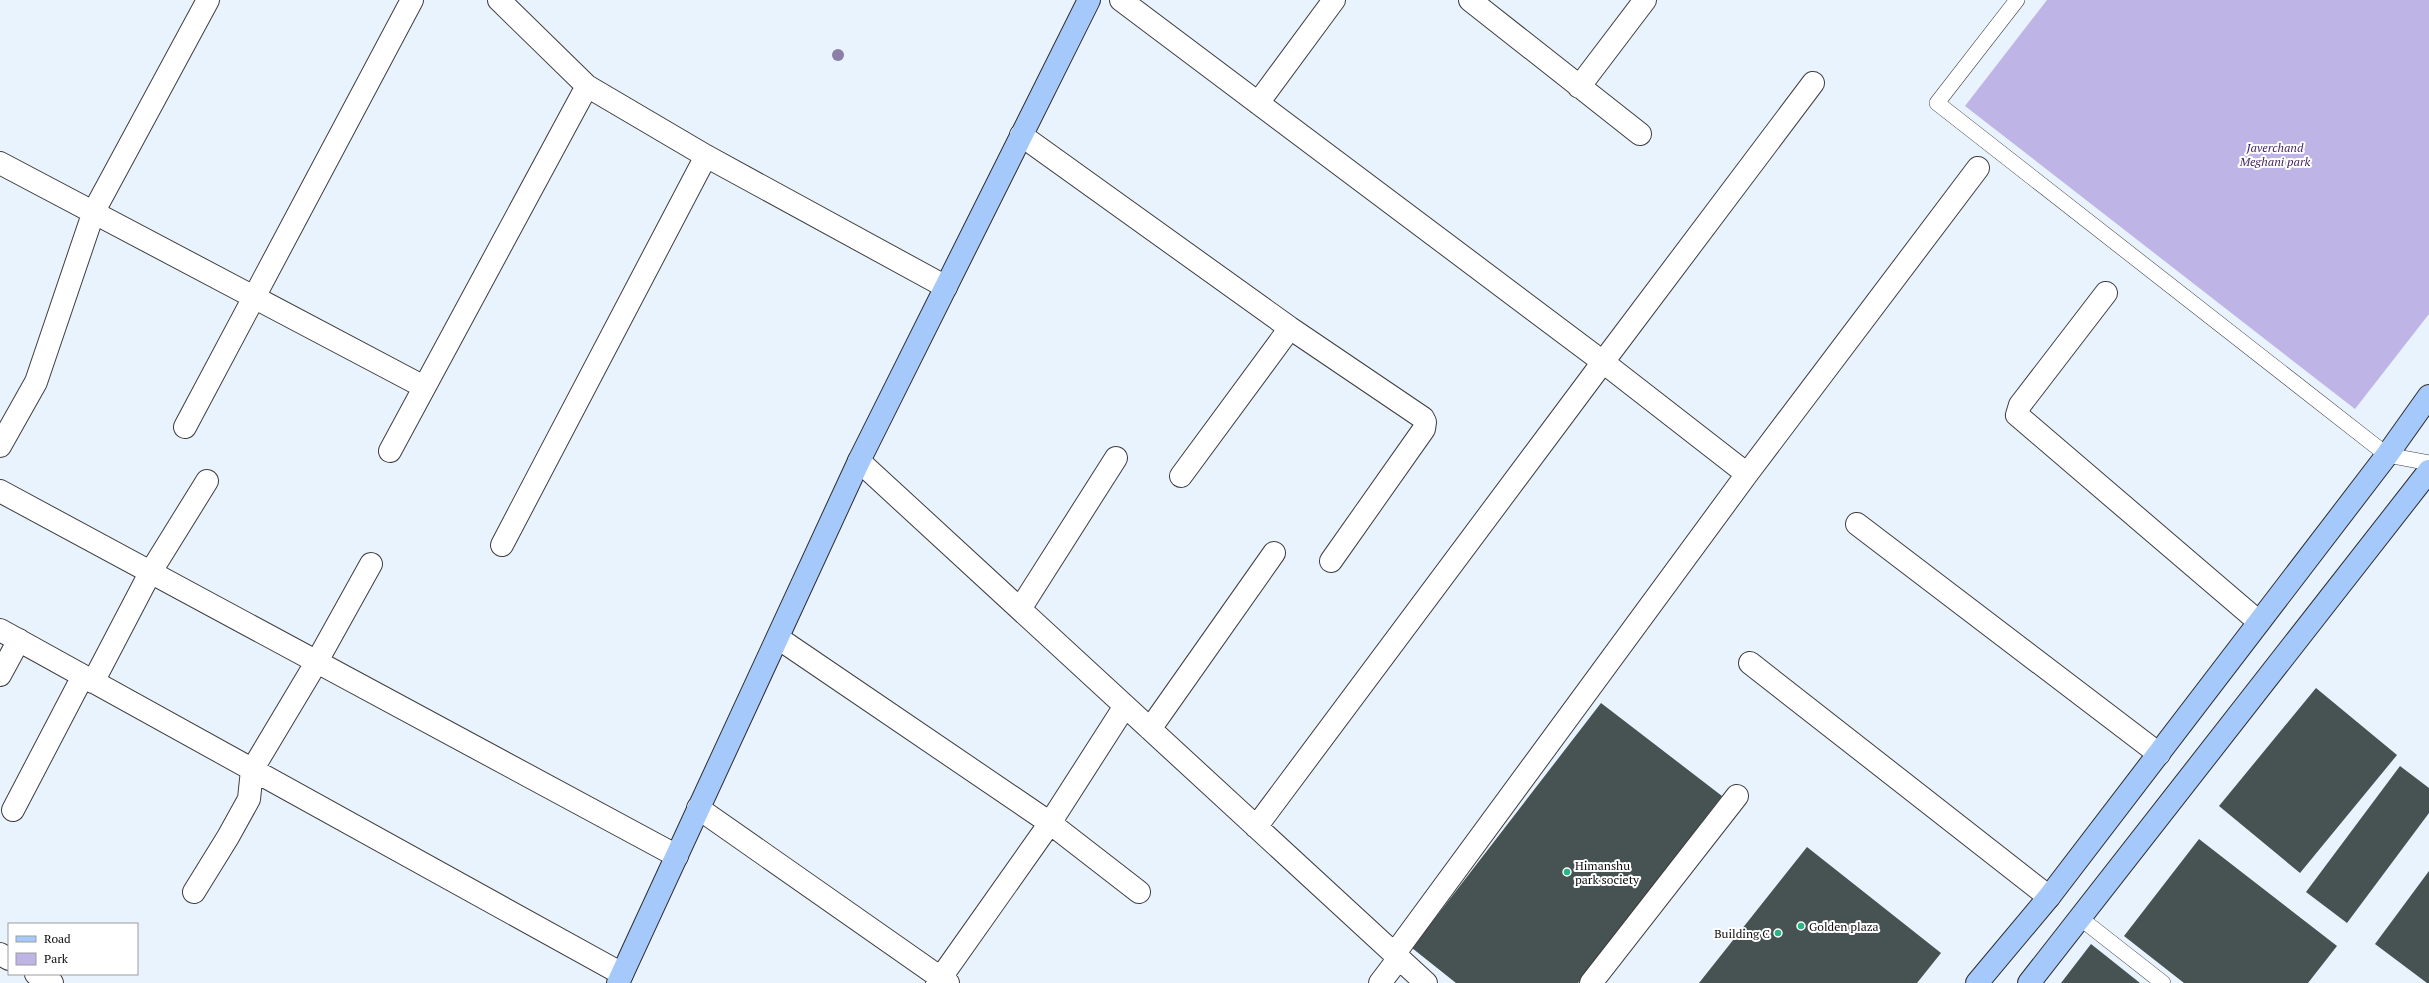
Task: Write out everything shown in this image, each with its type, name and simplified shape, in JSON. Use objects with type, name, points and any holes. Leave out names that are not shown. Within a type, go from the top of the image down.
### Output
[{"type":"street","points":[[0,446],[36,382],[94,211],[208,0]]},
{"type":"street","points":[[185,427],[412,0]]},
{"type":"street","points":[[499,0],[587,86],[706,156],[946,286]]},
{"type":"street","points":[[0,630],[252,770],[620,980],[859,461],[1089,0]]},
{"type":"street","points":[[1121,0],[1602,362],[1747,474]]},
{"type":"street","points":[[1258,103],[1334,0]]},
{"type":"street","points":[[1470,0],[1640,134]]},
{"type":"street","points":[[1579,87],[1645,0]]},
{"type":"street","points":[[1256,827],[1602,362],[1813,83]]},
{"type":"street","points":[[390,451],[587,86]]},
{"type":"street","points":[[1021,135],[1290,328],[1425,422],[1424,429],[1331,561]]},
{"type":"street","points":[[502,545],[706,156]]},
{"type":"street","points":[[0,163],[94,211],[424,387]]},
{"type":"street","points":[[1380,983],[1397,956],[1747,474],[1978,168]]},
{"type":"street","points":[[2106,293],[2020,404],[2017,414],[2259,622]]},
{"type":"street","points":[[1181,476],[1290,328]]},
{"type":"street","points":[[1977,983],[2049,897],[2387,455],[2429,396]]},
{"type":"street","points":[[1020,609],[1116,458]]},
{"type":"street","points":[[859,461],[1426,983]]},
{"type":"street","points":[[2029,983],[2429,471]]},
{"type":"street","points":[[13,810],[150,573],[208,481]]},
{"type":"street","points":[[0,491],[316,663],[677,856]]},
{"type":"street","points":[[1857,524],[2159,754]]},
{"type":"street","points":[[1150,729],[1274,553]]},
{"type":"street","points":[[194,892],[228,837],[249,799],[252,770],[316,663],[371,564]]},
{"type":"street","points":[[778,638],[1050,823],[1140,892]]},
{"type":"street","points":[[0,675],[19,640]]},
{"type":"street","points":[[1750,663],[2049,897]]},
{"type":"street","points":[[698,808],[942,981],[1050,823],[1125,706]]},
{"type":"street","points":[[1590,983],[1737,796]]},
{"type":"street","points":[[38,975],[52,983]]},
{"type":"lane","points":[[2018,0],[1937,104],[2387,455],[2429,464]]},
{"type":"lane","points":[[2080,918],[2163,983]]},
{"type":"green space","name":"Javerchand Meghani park","points":[[2047,0],[2429,0],[2429,314],[2355,409],[1965,106]]},
{"type":"building","points":[[2316,688],[2397,755],[2300,873],[2219,806]]},
{"type":"building","name":"Himanshu park society","points":[[1601,703],[1722,796],[1578,983],[1456,983],[1412,948]]},
{"type":"building","points":[[2400,766],[2429,788],[2429,813],[2347,923],[2306,892]]},
{"type":"building","points":[[2199,839],[2337,946],[2308,983],[2184,983],[2124,936]]},
{"type":"building","points":[[1807,847],[1941,953],[1917,983],[1699,983]]},
{"type":"building","points":[[2429,871],[2429,983],[2427,983],[2375,944]]},
{"type":"building","points":[[2091,944],[2140,983],[2061,983]]},
{"type":"place","name":"Himanshu park society","points":[[1567,872]]},
{"type":"place","name":"Golden plaza","points":[[1801,926]]},
{"type":"place","name":"Building C","points":[[1778,933]]}]
